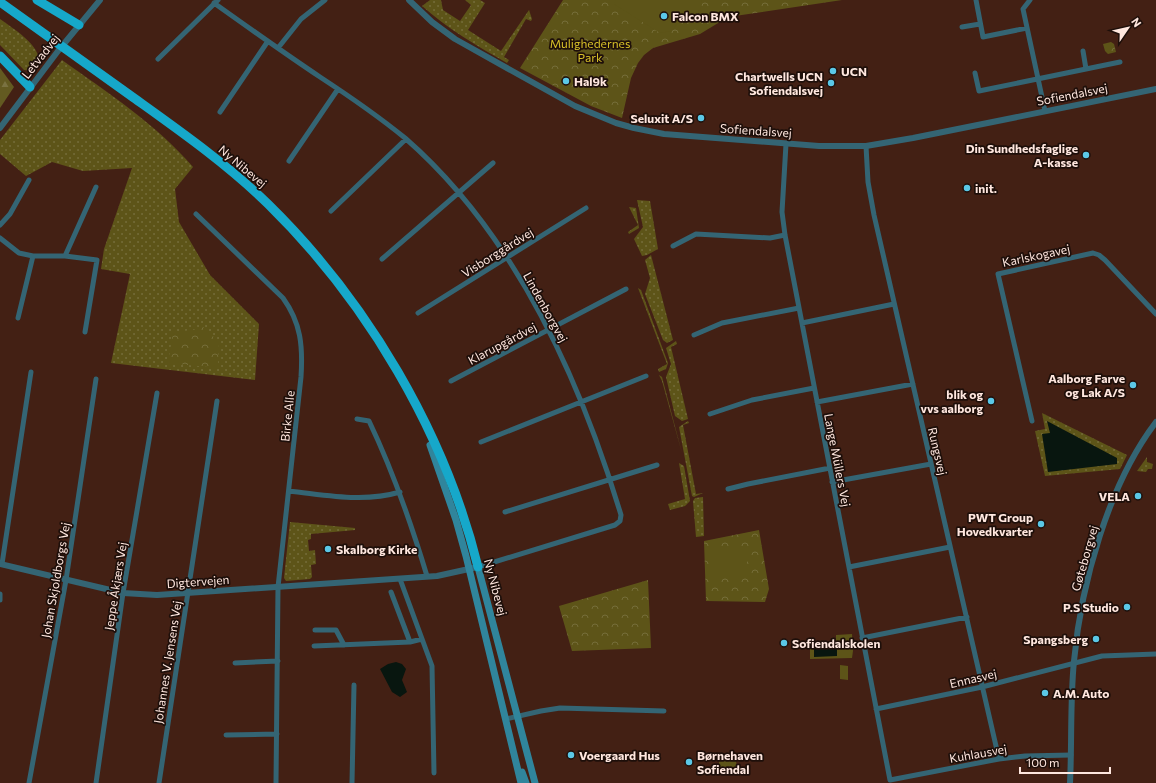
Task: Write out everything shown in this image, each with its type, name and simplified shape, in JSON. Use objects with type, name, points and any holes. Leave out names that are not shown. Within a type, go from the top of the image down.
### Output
[{"type":"highway","points":[[37,0],[78,25]]},
{"type":"highway","name":"Ny Nibevej","points":[[0,2],[178,130],[225,166],[268,204],[312,249],[364,319],[394,367],[432,434],[447,467],[463,512],[478,567]]},
{"type":"highway","points":[[0,56],[30,87]]},
{"type":"highway","name":"Ny Nibevej","points":[[414,403],[430,445]]},
{"type":"main road","name":"Ny Nibevej","points":[[430,445],[456,520],[521,783]]},
{"type":"main road","name":"Ny Nibevej","points":[[478,567],[535,783]]},
{"type":"main road","points":[[515,755],[526,783]]},
{"type":"street","name":"Letvadvej","points":[[0,128],[78,25],[100,0]]},
{"type":"street","points":[[278,48],[301,19],[325,0]]},
{"type":"street","name":"Sofiendalsvej","points":[[409,0],[432,22],[455,39],[575,106],[601,117],[651,132],[786,144],[847,147],[866,146],[913,138],[1045,110],[1156,89]]},
{"type":"street","points":[[976,0],[983,37],[1027,28]]},
{"type":"street","points":[[1030,0],[1023,9],[1045,110]]},
{"type":"street","points":[[158,59],[216,2]]},
{"type":"street","name":"Lindenborgvej","points":[[216,2],[268,41],[338,89],[406,139],[439,171],[459,193],[506,258],[549,330],[582,402],[610,480],[621,515],[620,521],[615,525],[478,567]]},
{"type":"street","points":[[962,28],[980,24]]},
{"type":"street","points":[[220,112],[268,41]]},
{"type":"street","points":[[1083,51],[1086,69]]},
{"type":"street","points":[[975,73],[979,90],[1120,62]]},
{"type":"street","name":"Sofiendalsvej","points":[[1132,93],[1156,84]]},
{"type":"street","points":[[289,161],[338,89]]},
{"type":"street","points":[[331,211],[406,139]]},
{"type":"street","name":"Lange Müllers Vej","points":[[786,144],[782,212],[785,235],[890,780]]},
{"type":"street","name":"Rungsvej","points":[[866,146],[868,182],[874,215],[999,759]]},
{"type":"street","points":[[382,259],[493,164]]},
{"type":"street","points":[[0,225],[10,214],[29,180]]},
{"type":"street","points":[[65,256],[96,188]]},
{"type":"street","name":"Visborggårdvej","points":[[418,313],[586,208]]},
{"type":"street","name":"Birke Alle","points":[[196,214],[283,298],[292,310],[298,323],[303,348],[278,587],[276,783]]},
{"type":"street","points":[[673,246],[696,234],[770,238],[785,235]]},
{"type":"street","points":[[0,238],[19,253],[33,256],[65,256],[97,260],[85,332]]},
{"type":"street","name":"Karlskogavej","points":[[1032,421],[998,274],[1093,253],[1099,255],[1105,260],[1156,314]]},
{"type":"street","points":[[18,318],[33,256]]},
{"type":"street","name":"Klarupgårdvej","points":[[451,381],[626,290]]},
{"type":"street","points":[[802,323],[894,304]]},
{"type":"street","points":[[694,335],[722,323],[799,308]]},
{"type":"street","points":[[1,564],[31,372]]},
{"type":"street","points":[[481,442],[646,376]]},
{"type":"street","name":"Johan Skjoldborgs Vej","points":[[29,783],[66,580],[96,380]]},
{"type":"street","points":[[817,402],[913,384]]},
{"type":"street","points":[[710,414],[752,400],[814,388]]},
{"type":"street","name":"Jeppe Åkjærs Vej","points":[[96,783],[123,593],[157,393]]},
{"type":"street","name":"Johannes V. Jensens Vej","points":[[159,783],[217,401]]},
{"type":"street","points":[[358,419],[369,421],[400,492],[427,576]]},
{"type":"street","name":"Gøteborgvej","points":[[1070,783],[1073,663],[1085,588],[1100,539],[1119,486],[1156,422]]},
{"type":"street","points":[[832,482],[931,464]]},
{"type":"street","points":[[505,512],[657,465]]},
{"type":"street","points":[[728,489],[830,468]]},
{"type":"street","points":[[289,491],[365,499],[381,498],[400,492]]},
{"type":"street","points":[[849,566],[950,547]]},
{"type":"street","name":"Digtervejen","points":[[1,564],[123,593],[157,595],[400,579],[451,574],[478,567]]},
{"type":"street","points":[[400,579],[432,666],[434,773]]},
{"type":"street","points":[[391,592],[410,642]]},
{"type":"street","points":[[0,594],[0,600]]},
{"type":"street","points":[[862,638],[967,617]]},
{"type":"street","points":[[315,630],[336,630],[344,645]]},
{"type":"street","points":[[314,646],[410,642],[422,639]]},
{"type":"street","name":"Ennasvej","points":[[876,709],[982,687],[1102,656],[1156,654]]},
{"type":"street","points":[[235,663],[278,661]]},
{"type":"street","points":[[352,783],[354,685]]},
{"type":"street","points":[[506,720],[560,708],[664,711]]},
{"type":"street","points":[[226,735],[277,734]]},
{"type":"street","name":"Kuhlausvej","points":[[890,780],[999,759],[1025,756],[1071,755]]},
{"type":"green space","points":[[430,0],[441,0],[443,10],[460,21],[471,5],[465,0],[480,0],[485,3],[468,30],[501,51],[529,10],[532,19],[531,21],[526,19],[504,57],[509,60],[507,63],[452,30],[422,6]]},
{"type":"green space","name":"Mulighedernes Park","points":[[563,0],[842,0],[728,17],[700,34],[653,48],[644,55],[638,63],[631,78],[622,118],[591,106],[520,68]]},
{"type":"green space","name":"Falcon BMX","points":[[616,0],[702,0],[700,10],[697,13],[681,21],[671,31],[660,33],[614,4]]},
{"type":"green space","points":[[0,19],[26,39],[37,52],[37,65],[34,69],[24,70],[0,45]]},
{"type":"green space","points":[[1111,42],[1114,44],[1116,52],[1108,54],[1105,51],[1103,44]]},
{"type":"green space","points":[[62,60],[114,97],[147,123],[179,151],[193,167],[175,189],[179,222],[210,275],[259,324],[255,380],[111,363],[130,274],[101,269],[104,249],[132,168],[83,171],[52,162],[26,176],[0,154],[0,140]]},
{"type":"green space","points":[[0,68],[14,87],[0,108]]},
{"type":"green space","points":[[637,200],[650,201],[658,249],[642,256],[634,239],[643,227]]},
{"type":"green space","points":[[629,207],[636,208],[639,228],[629,234],[628,232],[638,225]]},
{"type":"green space","points":[[651,255],[673,340],[667,343],[663,340],[645,294],[650,278],[645,260]]},
{"type":"green space","points":[[638,288],[641,290],[668,363],[666,369],[659,372],[658,369],[667,364]]},
{"type":"green space","points":[[203,327],[219,342],[218,368],[168,363],[173,332],[193,330]]},
{"type":"green space","points":[[676,341],[677,344],[671,347],[688,419],[682,421],[675,416],[666,377],[671,364],[666,348]]},
{"type":"green space","points":[[659,375],[662,377],[682,453],[662,381]]},
{"type":"green space","points":[[1042,413],[1127,455],[1120,469],[1045,476],[1035,431],[1045,429]]},
{"type":"green space","points":[[688,421],[689,423],[683,425],[696,494],[703,493],[694,497],[692,496],[679,427]]},
{"type":"green space","points":[[1147,457],[1147,462],[1153,464],[1152,469],[1148,469],[1146,472],[1137,471]]},
{"type":"green space","points":[[679,463],[684,466],[690,501],[685,506],[670,510],[668,504],[685,499]]},
{"type":"green space","points":[[703,497],[704,536],[696,537],[693,501],[695,498]]},
{"type":"green space","points":[[290,522],[355,528],[355,530],[311,534],[311,539],[308,540],[309,551],[315,550],[316,564],[311,565],[312,577],[310,579],[286,581],[284,578]]},
{"type":"green space","points":[[759,530],[769,589],[765,602],[706,601],[704,541]]},
{"type":"green space","points":[[709,551],[747,551],[747,576],[709,576]]},
{"type":"green space","points":[[648,580],[651,648],[572,651],[559,606]]},
{"type":"green space","points":[[852,634],[852,658],[810,659],[810,642],[836,642],[836,635]]},
{"type":"green space","points":[[840,665],[848,666],[848,680],[840,679]]},
{"type":"green space","points":[[719,760],[736,760],[737,771],[719,772]]},
{"type":"shaded area","points":[[1047,421],[1117,458],[1117,464],[1048,472],[1042,434],[1050,433]]},
{"type":"shaded area","points":[[814,645],[837,645],[837,656],[814,657]]},
{"type":"shaded area","points":[[396,662],[402,664],[406,669],[402,680],[407,692],[400,697],[392,692],[380,669],[388,664]]},
{"type":"place","name":"Falcon BMX","points":[[664,16]]},
{"type":"place","name":"UCN","points":[[833,71]]},
{"type":"place","name":"Hal9k","points":[[566,81]]},
{"type":"place","name":"Chartwells UCN Sofiendalsvej","points":[[831,83]]},
{"type":"place","name":"Seluxit A/S","points":[[701,118]]},
{"type":"place","name":"Din Sundhedsfaglige A-kasse","points":[[1086,155]]},
{"type":"place","name":"init.","points":[[967,188]]},
{"type":"place","name":"Aalborg Farve og Lak A/S","points":[[1133,385]]},
{"type":"place","name":"blik og vvs aalborg","points":[[991,401]]},
{"type":"place","name":"VELA","points":[[1138,496]]},
{"type":"place","name":"PWT Group Hovedkvarter","points":[[1041,524]]},
{"type":"place","name":"Skalborg Kirke","points":[[328,549]]},
{"type":"place","name":"P.S Studio","points":[[1127,607]]},
{"type":"place","name":"Spangsberg","points":[[1096,639]]},
{"type":"place","name":"Sofiendalskolen","points":[[784,643]]},
{"type":"place","name":"A.M. Auto","points":[[1045,693]]},
{"type":"place","name":"Voergaard Hus","points":[[571,755]]},
{"type":"place","name":"Børnehaven Sofiendal","points":[[689,762]]}]
